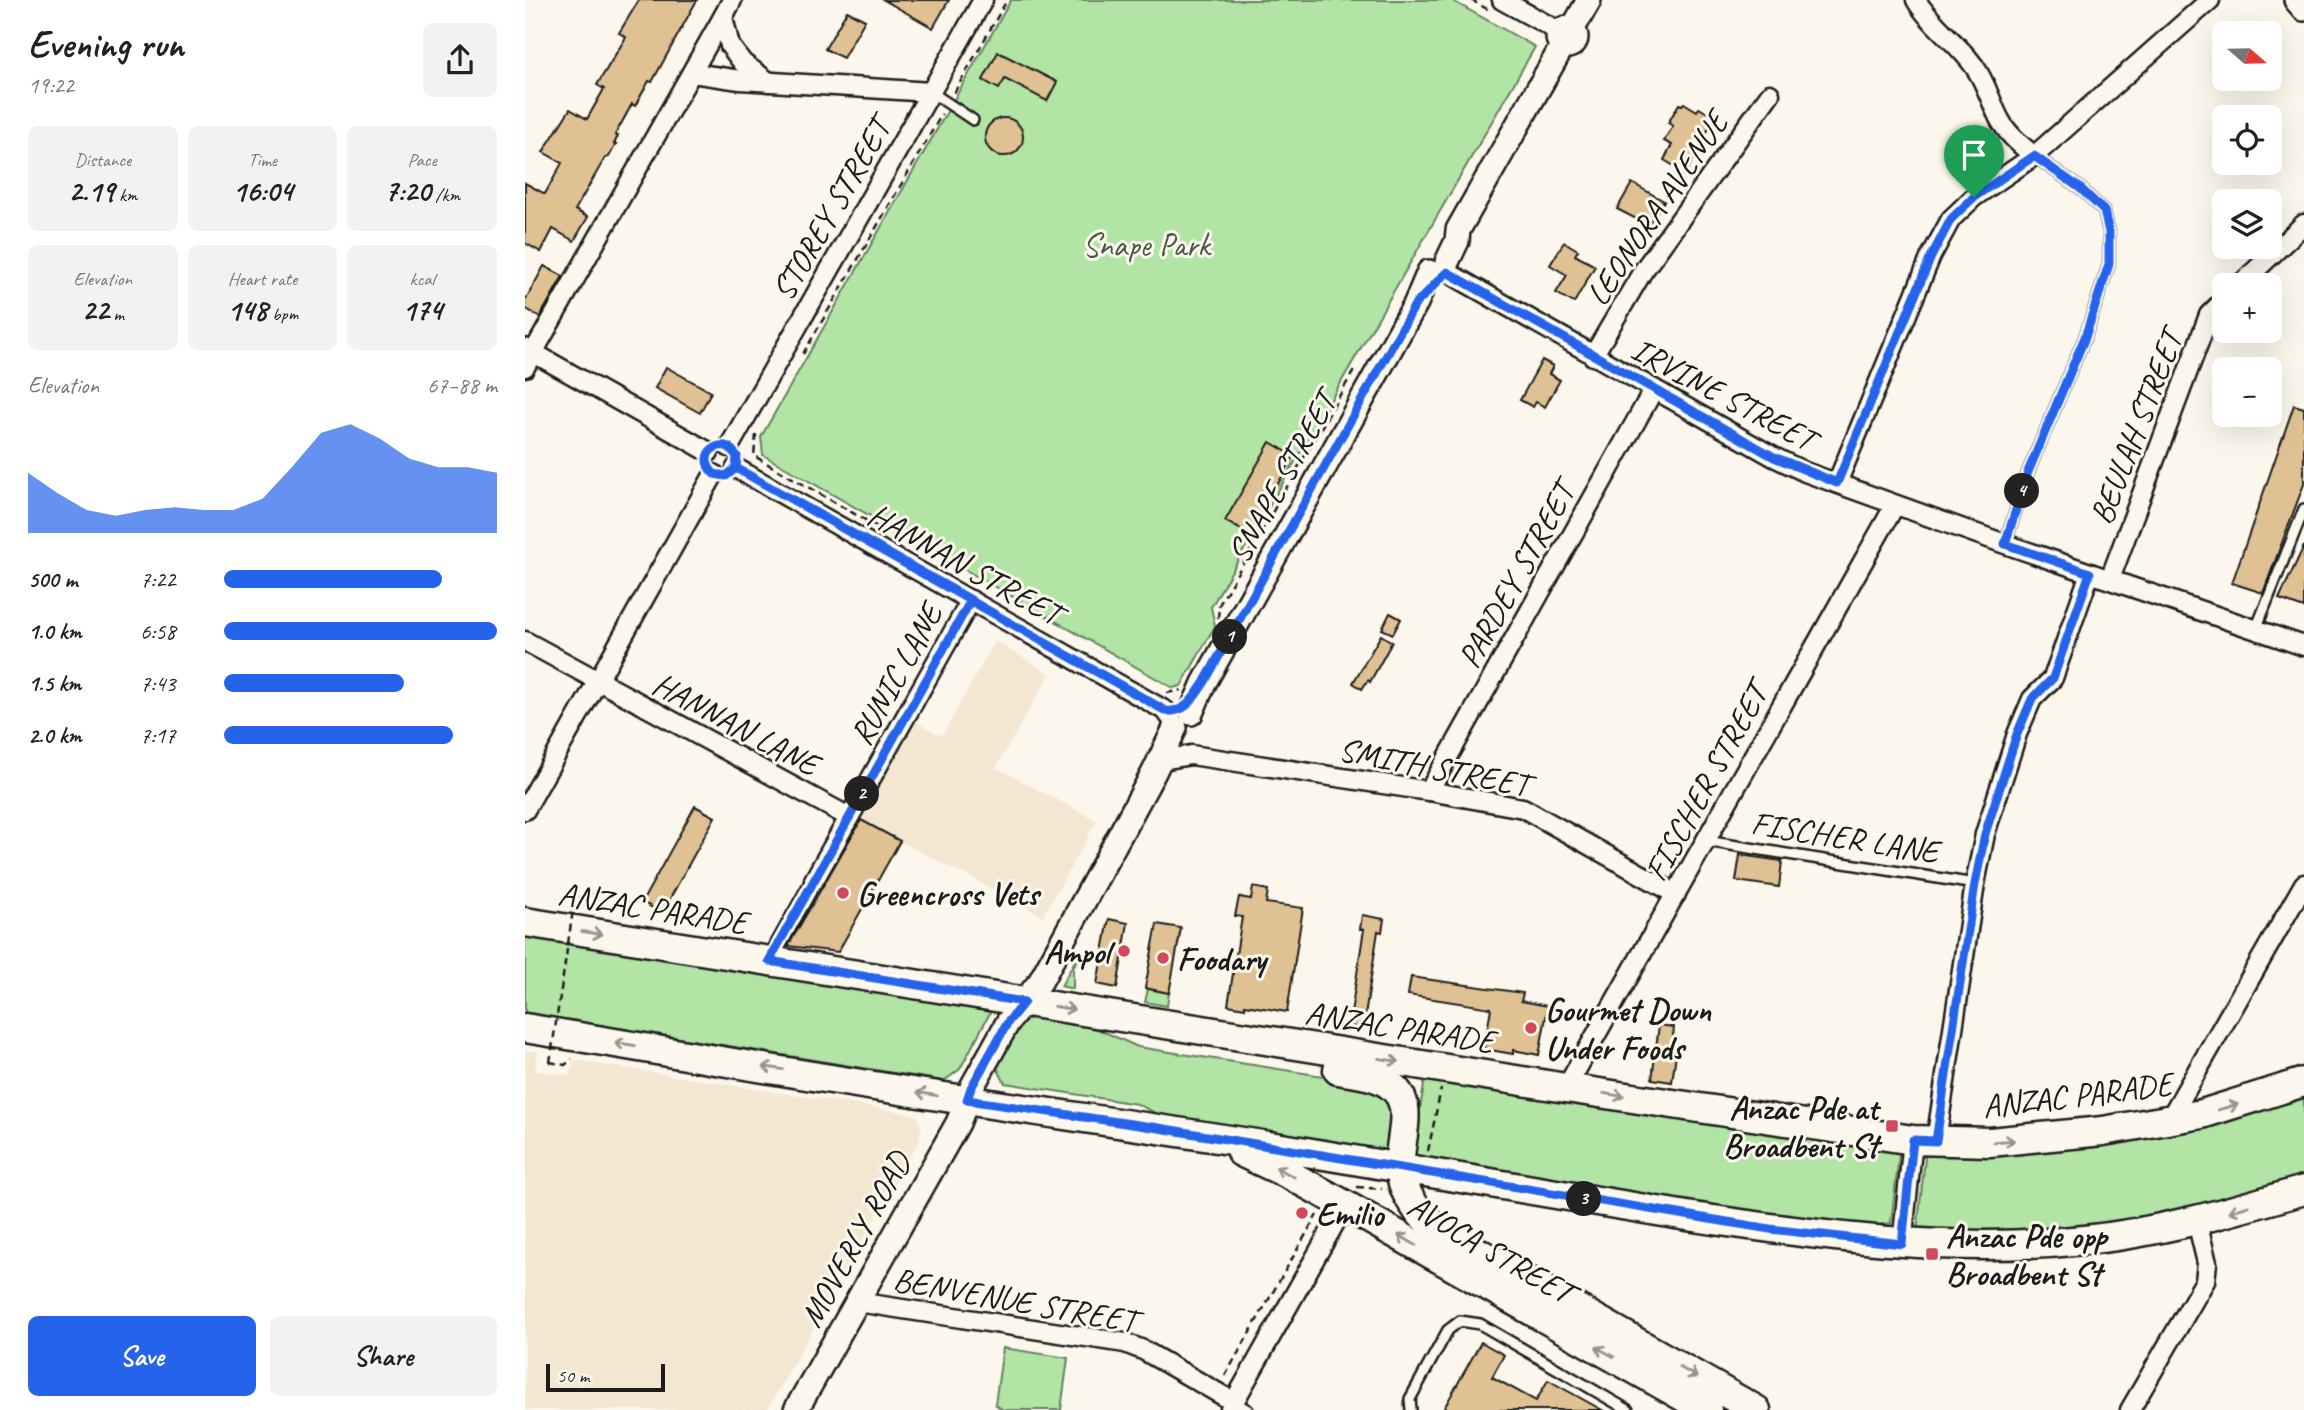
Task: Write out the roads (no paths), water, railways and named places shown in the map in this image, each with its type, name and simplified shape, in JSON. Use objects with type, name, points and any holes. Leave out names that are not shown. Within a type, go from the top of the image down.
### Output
[{"type":"main road","name":"ANZAC PARADE","points":[[525,922],[1566,1088],[1924,1141],[1990,1142],[2042,1139],[2169,1120],[2227,1108],[2304,1082]]},
{"type":"main road","points":[[1104,1015],[1126,1034],[1151,1041],[1342,1071],[1388,1083],[1403,1101],[1413,1164]]},
{"type":"main road","points":[[525,1028],[967,1100],[1413,1164],[1458,1179],[1770,1229],[1902,1244],[1977,1245],[2121,1236],[2197,1220],[2304,1190]]},
{"type":"main road","name":"AVOCA STREET","points":[[1159,1128],[1243,1153],[1290,1175],[1646,1362],[1756,1410]]},
{"type":"main road","name":"AVOCA STREET","points":[[1413,1164],[1412,1203],[1422,1217],[1646,1362],[1707,1410]]},
{"type":"main road","points":[[1437,1229],[1429,1199],[1437,1185],[1458,1179]]},
{"type":"street","points":[[709,452],[528,356],[732,0]]},
{"type":"street","name":"STOREY STREET","points":[[729,447],[983,0]]},
{"type":"street","name":"SNAPE STREET","points":[[967,1100],[997,1042],[1040,982],[1158,766],[1180,709],[1416,303],[1428,293],[1457,241],[1458,230],[1565,36],[1589,0]]},
{"type":"street","points":[[1916,0],[1976,69],[2001,123],[2034,156]]},
{"type":"street","points":[[1837,483],[1931,257],[1951,219],[1974,197],[2034,156],[2210,0]]},
{"type":"street","points":[[2296,0],[2304,9]]},
{"type":"street","points":[[1499,7],[1565,36]]},
{"type":"street","points":[[723,18],[730,46],[743,63],[769,82]]},
{"type":"street","points":[[692,73],[769,82],[931,92]]},
{"type":"street","name":"LEONORA AVENUE","points":[[1593,356],[1643,271],[1770,94]]},
{"type":"street","points":[[2253,273],[2304,224]]},
{"type":"street","name":"IRVINE STREET","points":[[1440,268],[1774,457],[1895,505],[2304,646]]},
{"type":"street","name":"BEULAH STREET","points":[[2110,579],[2212,311]]},
{"type":"street","name":"PARDEY STREET","points":[[1429,791],[1654,389]]},
{"type":"street","points":[[718,445],[729,447],[737,456],[736,468],[726,476],[714,474],[707,464],[709,452],[718,445]]},
{"type":"street","name":"HANNAN STREET","points":[[736,468],[971,600],[1180,709]]},
{"type":"street","points":[[525,810],[714,474]]},
{"type":"street","name":"FISCHER STREET","points":[[1566,1088],[1895,505]]},
{"type":"street","points":[[1902,1244],[1985,834],[2017,734],[2032,699],[2053,678],[2090,573]]},
{"type":"street","name":"RUNIC LANE","points":[[769,961],[971,600]]},
{"type":"street","name":"HANNAN LANE","points":[[525,641],[849,817]]},
{"type":"street","name":"SMITH STREET","points":[[1158,766],[1191,755],[1523,808],[1676,894]]},
{"type":"street","points":[[2169,1120],[2304,884]]},
{"type":"street","name":"MOVERLY ROAD","points":[[796,1410],[958,1123],[967,1100]]},
{"type":"street","points":[[1237,1407],[1345,1205]]},
{"type":"street","points":[[2130,1410],[2205,1281],[2207,1263],[2197,1220]]},
{"type":"street","name":"BENVENUE STREET","points":[[857,1302],[1125,1343],[1143,1350],[1216,1391],[1237,1407]]},
{"type":"lane","points":[[931,92],[973,120]]},
{"type":"lane","points":[[2005,544],[2028,472],[2085,337],[2109,264],[2109,232],[2104,211],[2080,188],[2034,156]]},
{"type":"lane","points":[[2256,629],[2304,509]]},
{"type":"lane","name":"FISCHER LANE","points":[[1706,841],[1975,884]]},
{"type":"lane","points":[[1411,1410],[1410,1399],[1448,1330],[1460,1321],[1480,1324],[1628,1410]]},
{"type":"place","name":"Greencross Vets","points":[[843,893]]},
{"type":"place","name":"Ampol","points":[[1124,951]]},
{"type":"place","name":"Foodary","points":[[1163,958]]},
{"type":"place","name":"Gourmet Down Under Foods","points":[[1531,1028]]},
{"type":"place","name":"Anzac Pde at Broadbent St","points":[[1892,1126]]},
{"type":"place","name":"Emilio","points":[[1302,1213]]},
{"type":"place","name":"Anzac Pde opp Broadbent St","points":[[1932,1254]]},
{"type":"park label","name":"Snape Park","points":[[1146,244]]}]
